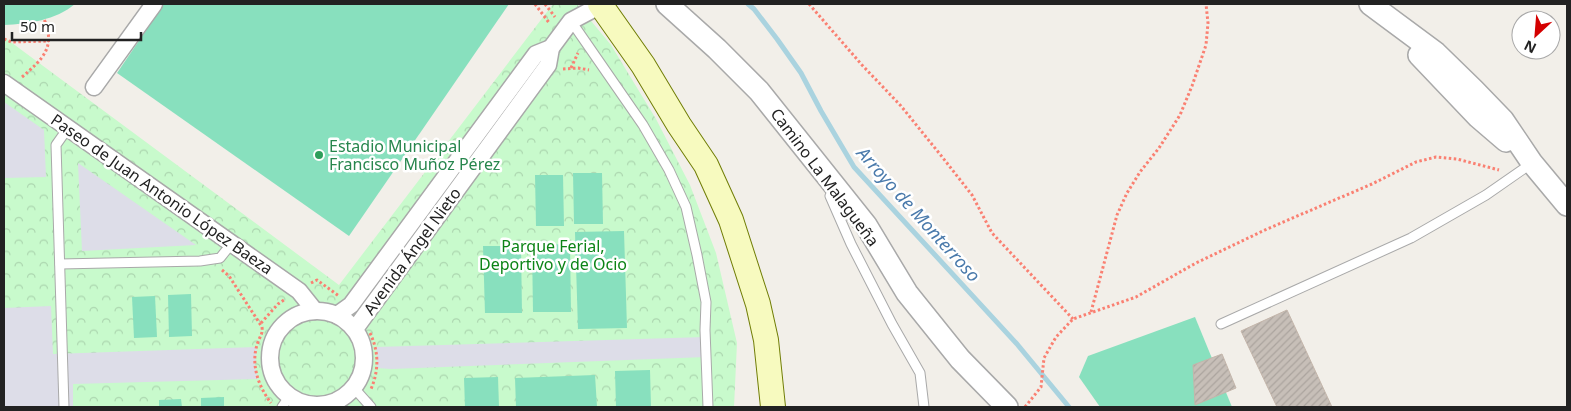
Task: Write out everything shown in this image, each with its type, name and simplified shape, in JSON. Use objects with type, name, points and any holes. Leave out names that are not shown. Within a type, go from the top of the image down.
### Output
[{"type":"main road","points":[[600,4],[643,65],[679,126],[706,165],[731,220],[758,304],[766,340],[773,407]]},
{"type":"main road","points":[[679,126],[692,166],[725,241],[749,329],[757,379],[759,407]]},
{"type":"street","points":[[94,87],[154,4]]},
{"type":"street","name":"Avenida Ángel Nieto","points":[[362,329],[548,65],[556,42],[571,21],[600,4]]},
{"type":"street","name":"Camino La Malagueña","points":[[668,4],[759,91],[866,226],[907,294],[960,358],[1007,407]]},
{"type":"street","points":[[1370,4],[1478,116],[1525,169],[1567,205]]},
{"type":"street","name":"Avenida Ángel Nieto","points":[[337,315],[351,304],[536,54],[556,42]]},
{"type":"street","name":"Paseo de Juan Antonio López Baeza","points":[[7,85],[299,291],[315,311]]},
{"type":"street","points":[[304,312],[326,312],[337,315],[362,329],[364,359],[359,393],[347,395],[329,404],[308,405],[286,402],[271,371],[270,355],[273,340],[278,330],[285,322],[304,312]]},
{"type":"lane","points":[[571,21],[643,125],[669,170],[686,208],[706,302],[705,330],[708,407]]},
{"type":"lane","points":[[64,407],[56,145],[68,128]]},
{"type":"lane","points":[[1222,324],[1411,238],[1486,195],[1525,169]]},
{"type":"lane","points":[[836,186],[830,196],[851,244],[892,324],[920,373],[924,407]]},
{"type":"lane","points":[[60,264],[200,261],[220,258],[232,243]]},
{"type":"lane","points":[[359,393],[372,407]]},
{"type":"path","points":[[535,4],[556,42]]},
{"type":"path","points":[[809,4],[901,106],[943,158],[972,195],[992,233],[1073,319]]},
{"type":"path","points":[[1091,313],[1117,215],[1127,193],[1140,172],[1159,148],[1180,115],[1192,86],[1206,45],[1208,23],[1206,4]]},
{"type":"path","points":[[7,85],[39,62],[44,54],[49,41],[49,32],[44,19]]},
{"type":"path","points":[[4,39],[11,42],[49,41]]},
{"type":"path","points":[[571,68],[578,55],[578,48]]},
{"type":"path","points":[[556,74],[564,68],[592,71]]},
{"type":"path","points":[[1025,407],[1040,387],[1044,358],[1056,337],[1073,319],[1136,297],[1196,263],[1267,229],[1372,184],[1416,162],[1436,157],[1525,169]]},
{"type":"path","points":[[216,267],[229,276],[262,327],[262,334],[255,354],[255,367],[263,391],[270,402],[276,407]]},
{"type":"path","points":[[359,393],[369,392],[375,381],[378,355],[375,343],[362,329]]},
{"type":"green space","points":[[4,4],[75,4],[59,14],[41,20],[23,24],[4,25]]},
{"type":"green space","name":"Estadio Municipal Francisco Muñoz Pérez","points":[[164,4],[509,4],[349,236],[117,73]]},
{"type":"green space","name":"Parque Ferial, Deportivo y de Ocio","points":[[553,4],[577,4],[611,45],[656,119],[690,185],[716,253],[737,343],[734,407],[4,407],[4,37],[339,285]]},
{"type":"green space","points":[[573,173],[602,173],[603,224],[574,224]]},
{"type":"green space","points":[[535,175],[563,175],[564,226],[536,226]]},
{"type":"green space","points":[[624,231],[627,328],[578,329],[575,232]]},
{"type":"green space","points":[[570,244],[571,312],[533,312],[532,245]]},
{"type":"green space","points":[[483,246],[521,246],[522,313],[485,313]]},
{"type":"green space","points":[[191,294],[192,336],[169,337],[168,295]]},
{"type":"green space","points":[[155,296],[157,337],[134,338],[132,297]]},
{"type":"green space","points":[[1195,317],[1232,407],[1100,407],[1079,377],[1088,356]]},
{"type":"green space","points":[[650,370],[651,407],[616,407],[615,371]]},
{"type":"green space","points":[[595,375],[597,407],[516,407],[515,378]]},
{"type":"green space","points":[[498,377],[499,407],[465,407],[464,378]]},
{"type":"green space","points":[[224,397],[224,407],[201,407],[201,398]]},
{"type":"green space","points":[[181,399],[182,407],[159,407],[159,400]]},
{"type":"shaded area","points":[[4,102],[44,130],[46,177],[4,178]]},
{"type":"shaded area","points":[[78,163],[196,245],[82,251]]},
{"type":"shaded area","points":[[51,306],[53,354],[257,347],[255,367],[258,379],[73,384],[73,407],[4,407],[4,308]]},
{"type":"shaded area","points":[[705,337],[706,357],[377,368],[376,347]]},
{"type":"building","points":[[1287,310],[1332,407],[1277,407],[1241,331]]},
{"type":"building","points":[[1222,354],[1236,388],[1195,405],[1193,365]]},
{"type":"waterway","name":"Arroyo de Monterroso","points":[[748,4],[754,9],[801,73],[854,167],[1017,344],[1069,407]]},
{"type":"place","name":"Estadio Municipal Francisco Muñoz Pérez","points":[[319,155]]}]
